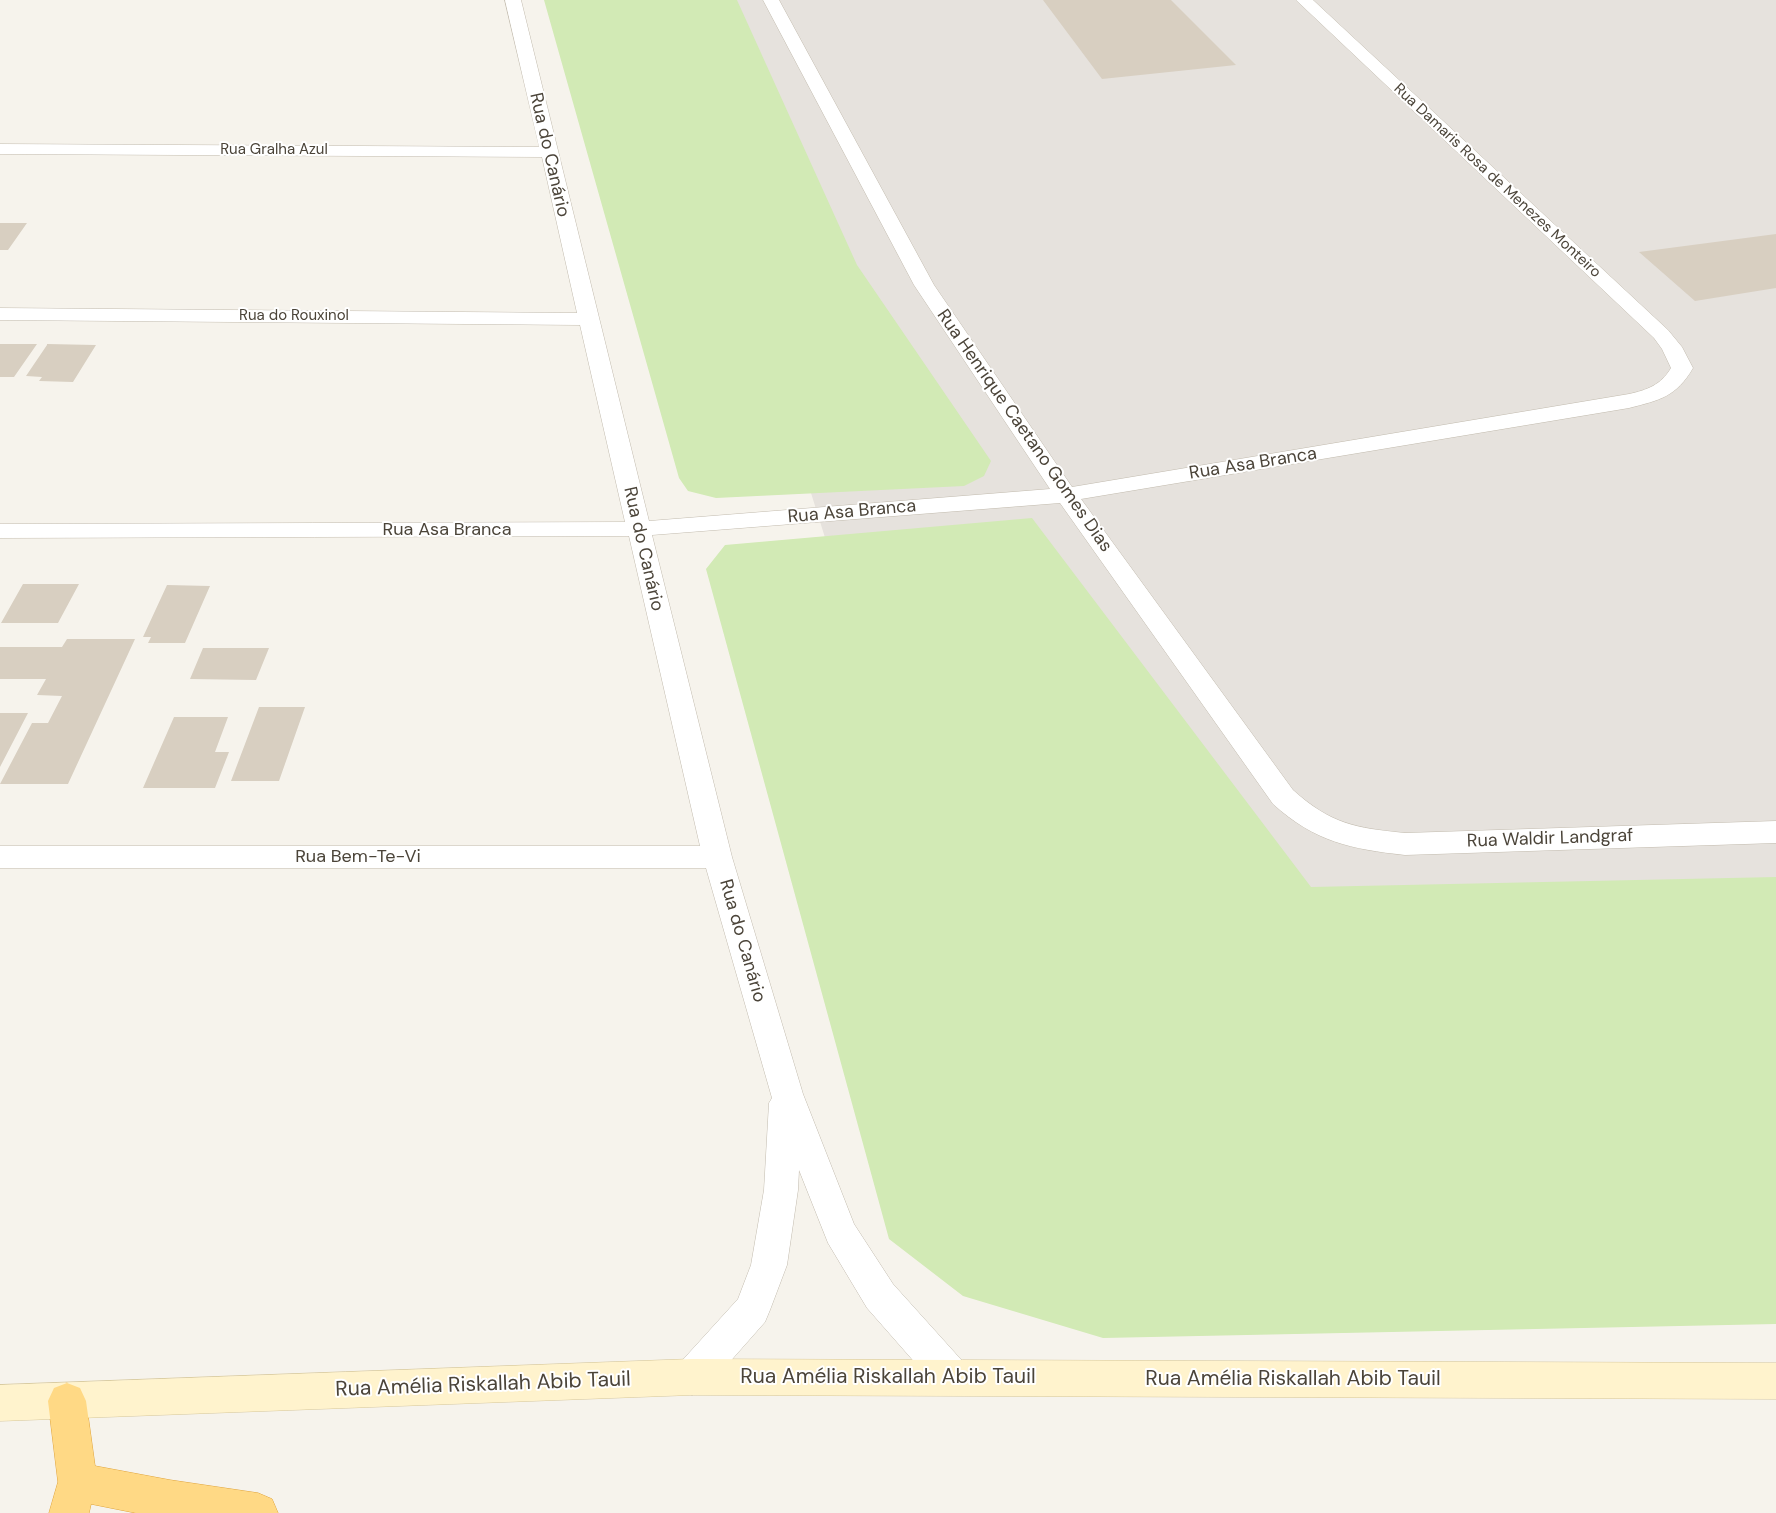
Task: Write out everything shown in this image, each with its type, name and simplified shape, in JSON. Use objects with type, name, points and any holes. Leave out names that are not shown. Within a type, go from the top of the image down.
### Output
[{"type":"highway","points":[[66,1401],[73,1497],[170,1500],[258,1513]]},
{"type":"main road","name":"Rua Amélia Riskallah Abib Tauil","points":[[0,1402],[692,1377],[1776,1381]]},
{"type":"street","name":"Rua do Canário","points":[[513,0],[717,857],[786,1094]]},
{"type":"street","name":"Rua Henrique Caetano Gomes Dias","points":[[771,0],[924,285],[1066,495],[1283,797],[1301,815],[1325,828]]},
{"type":"street","name":"Rua Damaris Rosa de Menezes Monteiro","points":[[1304,0],[1662,334],[1672,347],[1682,368]]},
{"type":"street","name":"Rua Gralha Azul","points":[[0,149],[548,152]]},
{"type":"street","name":"Rua do Rouxinol","points":[[0,314],[588,319]]},
{"type":"street","name":"Rua Asa Branca","points":[[0,532],[638,529],[1066,495],[1629,401],[1652,395],[1670,387],[1682,368]]},
{"type":"street","name":"Rua Waldir Landgraf","points":[[1325,828],[1362,840],[1405,844],[1776,832]]},
{"type":"street","name":"Rua Bem-Te-Vi","points":[[0,857],[717,857]]},
{"type":"street","points":[[692,1377],[752,1310],[769,1264],[781,1190],[786,1094]]},
{"type":"street","points":[[786,1094],[840,1232],[880,1296],[952,1377]]},
{"type":"shaded area","points":[[656,0],[1776,0],[1776,1275],[1054,1266]]},
{"type":"green space","points":[[544,0],[737,0],[857,265],[991,461],[984,476],[964,486],[716,498],[688,491],[679,478]]},
{"type":"green space","points":[[1032,518],[1311,887],[1776,877],[1776,1324],[1103,1338],[963,1296],[889,1239],[706,569],[725,545]]},
{"type":"building","points":[[1043,0],[1171,0],[1236,65],[1102,79]]},
{"type":"building","points":[[0,223],[27,223],[8,250],[0,250]]},
{"type":"building","points":[[1776,234],[1776,288],[1695,301],[1639,252]]},
{"type":"building","points":[[0,344],[37,344],[14,377],[0,377]]},
{"type":"building","points":[[47,345],[96,345],[73,382],[39,381],[42,377],[26,376]]},
{"type":"building","points":[[23,584],[79,584],[58,623],[1,623]]},
{"type":"building","points":[[167,585],[210,586],[185,643],[148,643],[151,637],[143,637]]},
{"type":"building","points":[[67,639],[135,639],[68,784],[0,784],[32,723],[48,723],[62,696],[37,695],[46,679],[0,679],[0,647],[62,647]]},
{"type":"building","points":[[203,648],[269,648],[256,680],[190,679]]},
{"type":"building","points":[[259,707],[305,707],[279,781],[231,781]]},
{"type":"building","points":[[0,713],[28,713],[0,767]]},
{"type":"building","points":[[174,717],[228,717],[215,752],[229,752],[215,788],[143,788]]}]
